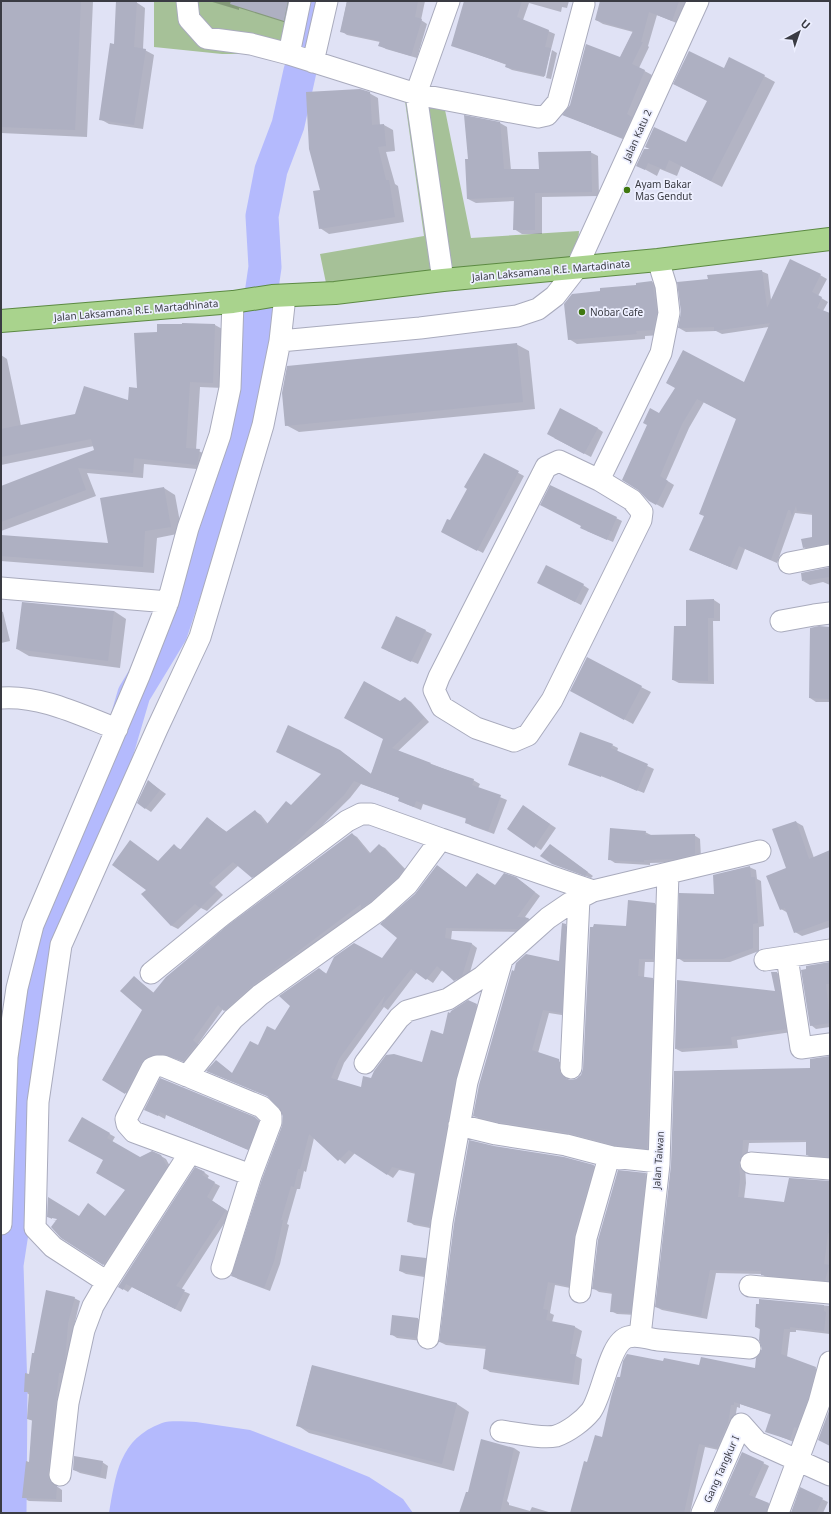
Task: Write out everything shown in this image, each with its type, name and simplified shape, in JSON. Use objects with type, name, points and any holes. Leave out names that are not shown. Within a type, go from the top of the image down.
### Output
[{"type":"main road","name":"Jalan Laksamana R.E. Martadinata","points":[[278,296],[335,293],[443,280],[658,260],[830,239]]},
{"type":"main road","name":"Jalan Laksamana R.E. Martadhinata","points":[[1,321],[240,301],[278,296]]},
{"type":"street","points":[[187,1],[189,19],[206,38],[251,44],[289,54],[416,94],[538,117],[547,115],[558,102],[584,4]]},
{"type":"street","points":[[289,54],[300,1]]},
{"type":"street","points":[[313,62],[327,1]]},
{"type":"street","points":[[443,280],[416,94],[449,1]]},
{"type":"street","name":"Jalan Katu 2","points":[[280,341],[420,328],[517,316],[538,309],[555,296],[576,268],[698,1]]},
{"type":"street","points":[[599,480],[661,353],[669,313],[666,286],[658,260]]},
{"type":"street","points":[[107,1282],[53,1247],[35,1228],[38,1102],[61,945],[157,729],[200,637],[263,425],[280,341],[278,296]]},
{"type":"street","points":[[1,1224],[7,1057],[17,988],[32,924],[117,728],[168,602],[188,528],[220,435],[230,388],[240,301]]},
{"type":"street","points":[[558,461],[599,480],[632,500],[642,512],[641,520],[552,700],[528,735],[514,741],[476,728],[442,707],[434,690],[439,677],[546,467],[558,461]]},
{"type":"street","points":[[789,563],[830,555]]},
{"type":"street","points":[[1,588],[168,602]]},
{"type":"street","points":[[781,622],[830,613]]},
{"type":"street","points":[[1,698],[14,697],[44,702],[117,728]]},
{"type":"street","points":[[151,973],[228,912],[347,822],[361,814],[371,814],[586,894]]},
{"type":"street","points":[[187,1076],[234,1019],[260,995],[378,911],[407,885],[441,839]]},
{"type":"street","points":[[366,1062],[407,1011],[448,998],[482,977],[548,918],[586,894],[760,851]]},
{"type":"street","name":"Jalan Taiwan","points":[[640,1336],[659,1162],[668,873]]},
{"type":"street","points":[[571,1068],[586,894]]},
{"type":"street","points":[[765,960],[830,950]]},
{"type":"street","points":[[787,957],[801,1048],[830,1044]]},
{"type":"street","points":[[428,1338],[442,1222],[467,1082],[502,960]]},
{"type":"street","points":[[222,1268],[251,1176],[271,1122],[271,1116],[268,1111],[163,1066],[152,1068],[126,1119],[127,1124],[134,1132],[251,1176]]},
{"type":"street","points":[[459,1125],[496,1134],[566,1145],[609,1157],[659,1162]]},
{"type":"street","points":[[60,1475],[68,1403],[84,1330],[93,1306],[190,1153]]},
{"type":"street","points":[[580,1292],[586,1238],[609,1157]]},
{"type":"street","points":[[751,1163],[830,1169]]},
{"type":"street","points":[[750,1286],[830,1293]]},
{"type":"street","points":[[501,1432],[556,1436],[575,1426],[591,1411],[618,1345],[628,1337],[640,1336],[656,1340],[750,1348]]},
{"type":"street","points":[[778,1513],[819,1403],[830,1362]]},
{"type":"street","name":"Gang Tangkur I","points":[[702,1513],[741,1424],[757,1442],[798,1461]]},
{"type":"street","points":[[798,1461],[830,1475]]},
{"type":"green space","points":[[154,1],[300,1],[289,54],[222,54],[154,47]]},
{"type":"green space","points":[[443,100],[471,238],[579,231],[577,259],[326,283],[320,254],[424,236],[405,101]]},
{"type":"water","points":[[175,1421],[196,1422],[250,1430],[369,1477],[403,1499],[413,1513],[109,1513],[114,1485],[122,1459],[128,1448],[137,1438],[148,1430],[162,1423]]},
{"type":"building","points":[[3,1],[81,1],[75,130],[1,127]]},
{"type":"building","points":[[116,1],[137,1],[134,47],[146,49],[134,125],[99,120],[110,43],[114,44]]},
{"type":"building","points":[[231,1],[288,1],[284,21],[230,4]]},
{"type":"building","points":[[347,1],[418,1],[415,17],[422,19],[411,56],[378,46],[380,41],[340,32]]},
{"type":"building","points":[[464,1],[522,1],[517,17],[549,30],[545,47],[551,48],[545,76],[505,67],[506,64],[451,46]]},
{"type":"building","points":[[600,1],[679,1],[672,21],[649,12],[641,42],[643,42],[632,64],[645,70],[627,114],[632,117],[622,138],[562,115],[570,105],[586,44],[620,57],[633,31],[595,20]]},
{"type":"building","points":[[689,51],[724,68],[729,57],[765,75],[711,181],[669,160],[665,170],[648,163],[645,170],[636,166],[644,149],[650,149],[645,147],[654,127],[686,142],[707,101],[673,84]]},
{"type":"building","points":[[360,89],[370,92],[372,125],[384,124],[386,146],[378,147],[386,180],[389,180],[395,217],[319,229],[313,191],[320,190],[309,149],[306,92]]},
{"type":"building","points":[[464,115],[500,122],[504,169],[539,169],[538,152],[591,151],[592,192],[535,193],[535,230],[513,230],[514,197],[467,199],[465,159],[468,159]]},
{"type":"building","points":[[790,259],[821,274],[812,292],[822,297],[817,308],[830,313],[830,543],[803,548],[801,539],[812,537],[812,513],[797,511],[796,506],[792,516],[790,510],[788,510],[771,560],[739,546],[730,567],[689,550],[704,516],[699,514],[736,419],[697,399],[682,424],[660,476],[668,481],[656,505],[649,501],[638,490],[622,480],[647,425],[643,423],[650,408],[659,413],[675,388],[666,383],[683,350],[744,382],[770,323],[714,331],[714,327],[678,328],[681,312],[677,282],[708,279],[707,275],[762,270],[767,308]]},
{"type":"building","points":[[652,281],[657,312],[653,330],[636,331],[637,334],[568,340],[564,304],[572,294],[600,291],[600,288],[636,285],[636,283]]},
{"type":"building","points":[[157,324],[215,324],[213,383],[190,382],[186,448],[200,449],[197,465],[134,458],[133,473],[78,468],[86,490],[1,522],[1,486],[94,450],[91,439],[1,457],[1,429],[75,414],[84,386],[128,400],[129,387],[137,388],[134,333],[157,332]]},
{"type":"building","points":[[517,343],[523,402],[285,426],[282,393],[287,366]]},
{"type":"building","points":[[560,408],[598,428],[584,454],[547,434]]},
{"type":"building","points":[[484,453],[519,471],[477,551],[441,532],[447,519],[450,520],[467,489],[464,487]]},
{"type":"building","points":[[550,485],[617,517],[607,540],[580,528],[581,526],[540,505]]},
{"type":"building","points":[[164,487],[171,527],[145,531],[143,567],[1,556],[1,535],[108,543],[100,498]]},
{"type":"building","points":[[546,565],[584,584],[575,602],[537,583]]},
{"type":"building","points":[[830,567],[830,577],[802,581],[801,573]]},
{"type":"building","points":[[714,599],[714,618],[708,618],[708,681],[672,680],[674,626],[686,626],[686,600]]},
{"type":"building","points":[[22,602],[114,611],[108,661],[16,649]]},
{"type":"building","points":[[396,616],[426,630],[411,662],[381,648]]},
{"type":"building","points":[[819,626],[830,627],[830,699],[809,698],[810,628]]},
{"type":"building","points":[[587,657],[642,686],[624,720],[570,691]]},
{"type":"building","points":[[364,681],[400,701],[405,697],[424,718],[392,748],[431,763],[430,764],[474,779],[472,785],[501,795],[488,831],[465,823],[466,818],[416,801],[414,807],[398,801],[399,798],[354,781],[344,795],[284,854],[252,878],[233,862],[209,883],[217,891],[200,908],[195,904],[171,926],[141,894],[146,890],[112,865],[130,840],[158,861],[174,844],[180,850],[207,817],[226,832],[255,810],[266,825],[286,801],[291,805],[321,774],[276,752],[288,725],[340,750],[371,774],[383,739],[344,718]]},
{"type":"building","points":[[580,732],[613,744],[611,748],[648,764],[637,791],[601,775],[601,777],[568,765]]},
{"type":"building","points":[[148,780],[160,790],[145,809],[137,803]]},
{"type":"building","points":[[523,805],[550,824],[534,848],[507,829]]},
{"type":"building","points":[[796,821],[809,859],[830,850],[830,920],[794,933],[785,908],[780,910],[766,876],[786,868],[772,829]]},
{"type":"building","points":[[610,828],[646,831],[645,835],[695,834],[695,854],[676,859],[644,860],[644,862],[608,860]]},
{"type":"building","points":[[352,833],[369,854],[379,844],[404,869],[398,877],[370,902],[361,908],[361,904],[253,985],[224,1011],[218,1005],[193,1040],[197,1044],[183,1061],[163,1054],[148,1057],[141,1063],[125,1094],[102,1080],[142,1010],[120,991],[134,976],[153,993],[166,977],[228,925]]},
{"type":"building","points":[[550,844],[588,872],[585,876],[552,864],[540,856]]},
{"type":"building","points":[[437,865],[466,887],[477,873],[495,885],[504,873],[516,877],[535,892],[517,917],[529,918],[518,929],[446,928],[445,938],[472,943],[462,976],[454,981],[437,966],[426,980],[411,969],[381,1007],[385,995],[339,1059],[331,1078],[361,1087],[363,1076],[371,1078],[374,1071],[386,1055],[394,1054],[422,1062],[431,1030],[443,1034],[448,1012],[450,1013],[468,1000],[477,1004],[455,1080],[429,1226],[407,1222],[415,1172],[392,1167],[387,1175],[349,1150],[338,1161],[309,1134],[300,1169],[298,1169],[294,1187],[291,1186],[281,1220],[283,1220],[274,1261],[264,1288],[231,1276],[262,1179],[282,1126],[283,1116],[279,1108],[267,1096],[206,1071],[216,1060],[232,1073],[250,1041],[258,1045],[267,1026],[275,1030],[290,1006],[279,996],[319,968],[326,974],[334,957],[354,943],[382,958],[397,938],[380,924],[415,894]]},
{"type":"building","points":[[750,866],[751,877],[755,877],[758,923],[753,924],[753,948],[723,959],[677,959],[679,893],[714,894],[713,875]]},
{"type":"building","points":[[628,900],[655,903],[653,959],[639,959],[638,976],[653,978],[647,1149],[614,1145],[569,1133],[498,1122],[473,1116],[479,1085],[512,970],[514,971],[516,963],[526,954],[559,961],[562,923],[566,924],[562,1013],[543,1010],[532,1050],[559,1059],[560,1073],[565,1078],[570,1080],[576,1079],[581,1075],[583,1069],[590,927],[593,927],[594,924],[626,926]]},
{"type":"building","points":[[830,962],[830,984],[826,984],[830,1023],[810,1026],[801,970],[806,969],[806,966]]},
{"type":"building","points":[[771,972],[777,972],[786,1029],[731,1037],[732,1045],[675,1049],[677,980],[775,991]]},
{"type":"building","points":[[830,1056],[830,1157],[806,1155],[806,1140],[743,1140],[742,1156],[739,1162],[740,1179],[738,1197],[784,1202],[789,1178],[830,1181],[830,1234],[828,1233],[824,1264],[829,1265],[825,1281],[761,1275],[761,1271],[710,1270],[701,1316],[655,1307],[671,1165],[674,1071],[810,1068],[810,1059]]},
{"type":"building","points":[[160,1078],[255,1117],[259,1121],[248,1150],[160,1112],[158,1116],[144,1110]]},
{"type":"building","points":[[82,1117],[110,1133],[107,1138],[140,1157],[152,1151],[161,1155],[167,1167],[103,1265],[61,1238],[51,1227],[57,1219],[47,1217],[48,1197],[79,1216],[88,1203],[105,1216],[125,1190],[96,1173],[103,1160],[68,1141]]},
{"type":"building","points":[[469,1140],[494,1146],[564,1157],[594,1165],[574,1235],[569,1286],[548,1282],[543,1309],[548,1310],[546,1320],[575,1326],[570,1354],[576,1354],[572,1382],[483,1369],[486,1346],[439,1342],[454,1224]]},
{"type":"building","points":[[195,1167],[205,1172],[202,1175],[215,1182],[207,1197],[226,1210],[176,1286],[185,1290],[175,1309],[126,1284],[123,1290],[118,1287]]},
{"type":"building","points":[[618,1170],[646,1173],[631,1313],[610,1312],[612,1292],[592,1289],[598,1240]]},
{"type":"building","points":[[401,1255],[426,1258],[424,1275],[399,1271]]},
{"type":"building","points":[[46,1290],[75,1297],[68,1323],[65,1361],[62,1373],[59,1373],[48,1474],[49,1480],[57,1486],[56,1499],[22,1498],[26,1461],[29,1462],[32,1420],[27,1419],[29,1392],[24,1392],[25,1373],[29,1374],[32,1353],[34,1353]]},
{"type":"building","points":[[759,1299],[824,1305],[824,1311],[826,1312],[824,1331],[790,1327],[790,1329],[784,1329],[781,1354],[816,1367],[808,1399],[797,1428],[794,1427],[790,1440],[765,1432],[771,1414],[734,1402],[734,1405],[731,1405],[728,1423],[717,1448],[699,1444],[684,1513],[570,1513],[584,1461],[587,1462],[595,1435],[602,1437],[617,1377],[620,1377],[623,1361],[627,1354],[663,1361],[664,1358],[699,1365],[701,1357],[755,1368],[756,1358],[762,1349],[759,1340],[760,1328],[755,1327],[756,1304],[759,1304]]},
{"type":"building","points":[[392,1315],[418,1318],[416,1338],[390,1335]]},
{"type":"building","points":[[312,1365],[457,1403],[442,1464],[296,1426]]},
{"type":"building","points":[[830,1408],[830,1446],[818,1440]]},
{"type":"building","points":[[481,1439],[514,1448],[500,1513],[459,1513],[466,1492],[468,1492]]},
{"type":"building","points":[[742,1452],[764,1462],[749,1495],[769,1503],[766,1513],[715,1513]]},
{"type":"building","points":[[74,1456],[103,1461],[100,1476],[73,1470]]},
{"type":"building","points":[[800,1487],[823,1498],[816,1513],[791,1513]]},
{"type":"waterway","points":[[303,56],[313,1]]},
{"type":"waterway","points":[[10,1513],[11,1389],[7,1265],[21,1174],[24,1048],[41,943],[90,844],[134,694],[171,633],[222,479],[251,412],[258,315],[265,267],[262,216],[271,170],[288,125],[300,71]]},
{"type":"place","name":"Ayam Bakar Mas Gendut","points":[[627,190]]},
{"type":"place","name":"Nobar Cafe","points":[[582,312]]}]
